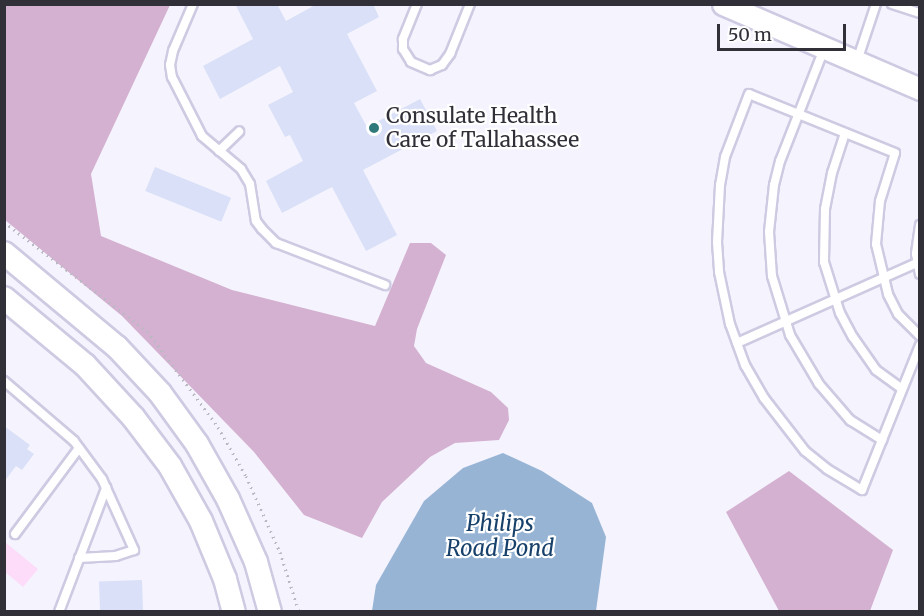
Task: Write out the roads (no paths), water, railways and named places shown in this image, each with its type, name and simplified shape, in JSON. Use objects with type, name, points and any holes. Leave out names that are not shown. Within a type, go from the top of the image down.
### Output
[{"type":"main road","points":[[4,253],[117,346],[160,393],[197,444],[228,499],[256,562],[270,612]]},
{"type":"main road","points":[[4,298],[85,365],[133,417],[170,466],[201,521],[225,579],[234,612]]},
{"type":"street","points":[[723,4],[920,89]]},
{"type":"lane","points":[[193,4],[173,51],[170,65],[172,77],[202,136],[241,170],[250,184],[256,221],[268,238],[385,285]]},
{"type":"lane","points":[[417,4],[403,39],[403,49],[411,62],[430,69],[442,64],[450,54],[470,4]]},
{"type":"lane","points":[[856,62],[876,4]]},
{"type":"lane","points":[[892,4],[920,13]]},
{"type":"lane","points":[[824,48],[774,185],[769,232],[772,276],[785,321],[804,360],[831,400],[850,420],[882,440]]},
{"type":"lane","points":[[920,336],[898,314],[883,278],[876,244],[876,224],[880,201],[895,153],[749,94],[725,158],[720,185],[717,242],[721,282],[737,343],[744,366],[764,398],[805,451],[826,469],[862,490],[920,345]]},
{"type":"lane","points":[[219,151],[239,132]]},
{"type":"lane","points":[[845,133],[832,173],[823,227],[824,262],[842,318],[863,354],[889,381],[902,389]]},
{"type":"lane","points":[[920,225],[916,240],[920,274]]},
{"type":"lane","points":[[737,343],[917,263]]},
{"type":"lane","points":[[4,381],[79,447],[106,488],[134,550],[116,556],[79,558]]},
{"type":"lane","points":[[15,534],[79,447]]},
{"type":"lane","points":[[59,612],[106,488]]},
{"type":"water","name":"Philips Road Pond","points":[[503,453],[542,471],[592,503],[606,537],[596,611],[372,611],[376,585],[424,501],[463,468]]},
{"type":"place","name":"Consulate Health Care of Tallahassee","points":[[374,128]]}]
